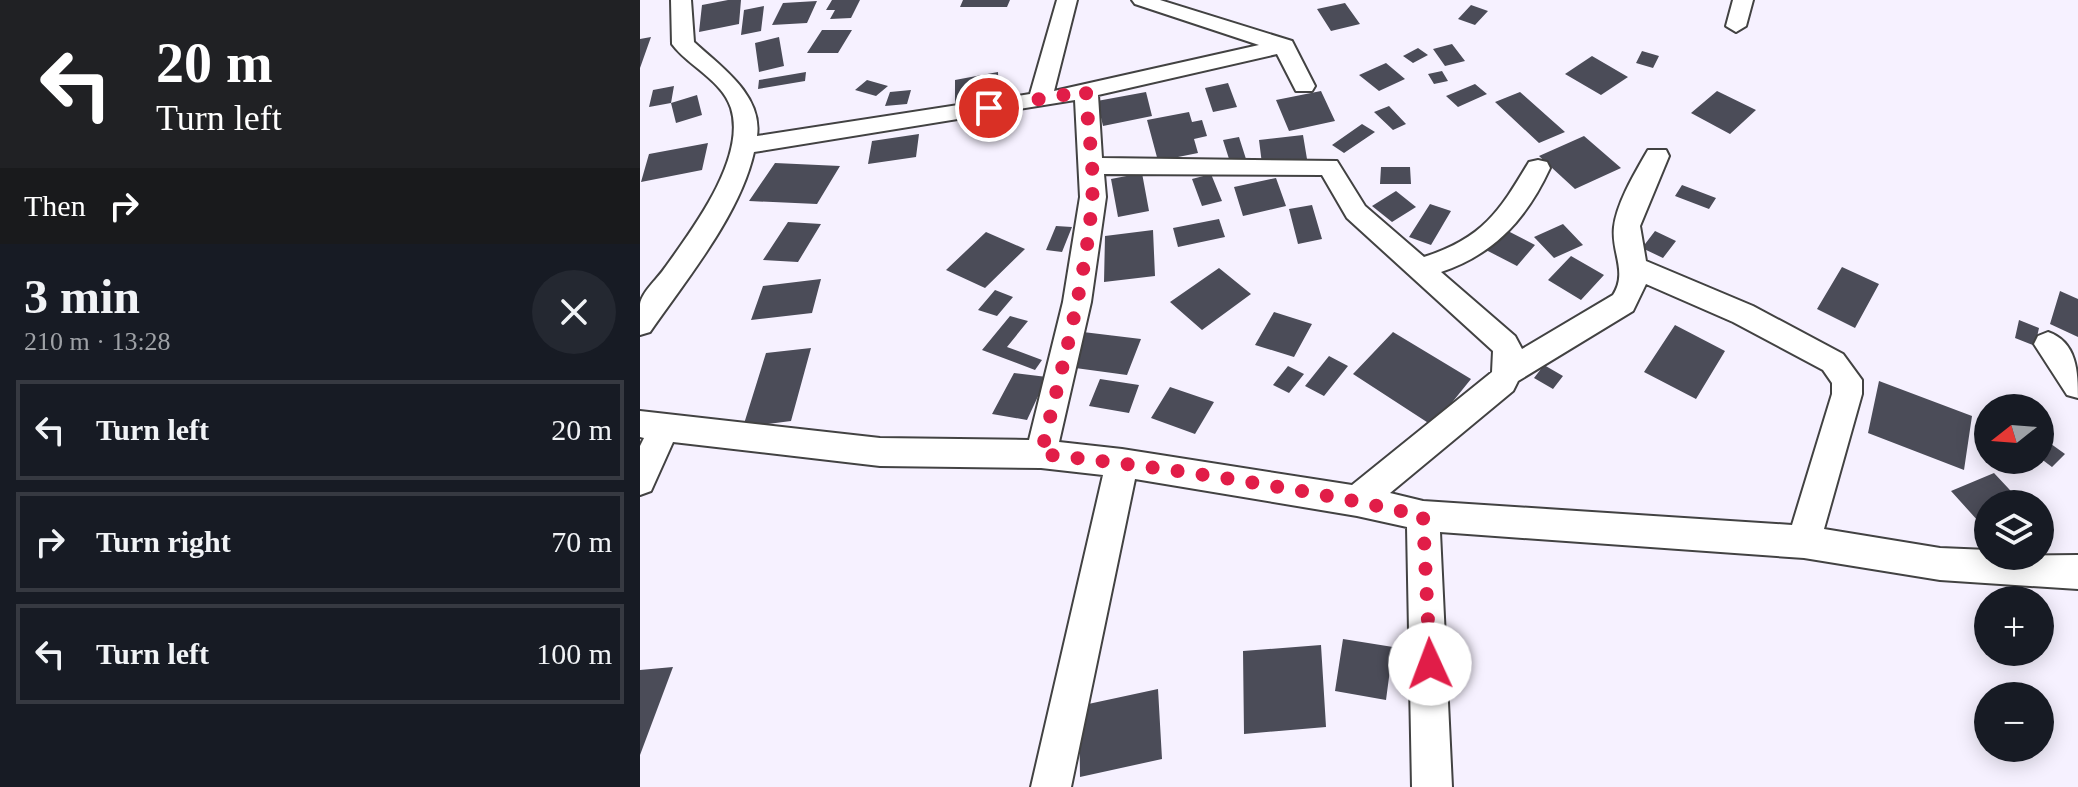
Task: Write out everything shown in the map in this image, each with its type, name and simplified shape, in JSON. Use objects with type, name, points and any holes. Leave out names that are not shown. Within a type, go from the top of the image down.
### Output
[{"type":"street","points":[[640,324],[730,190],[746,135],[743,109],[731,91],[683,44],[681,0]]},
{"type":"street","points":[[1040,100],[1067,0]]},
{"type":"street","points":[[1142,0],[1284,46],[1304,86]]},
{"type":"street","points":[[1736,26],[1743,0]]},
{"type":"street","points":[[744,146],[1040,100],[1284,46]]},
{"type":"street","points":[[1041,454],[1077,302],[1093,197],[1086,91]]},
{"type":"street","points":[[1508,372],[1623,303],[1634,288],[1635,268],[1627,224],[1657,156]]},
{"type":"street","points":[[1090,166],[1328,167],[1335,174],[1345,200],[1356,212],[1418,269],[1496,333],[1510,355],[1508,372],[1502,382],[1357,501]]},
{"type":"street","points":[[1418,269],[1473,249],[1526,194],[1538,168]]},
{"type":"street","points":[[1635,268],[1743,314],[1833,362],[1847,380],[1847,394],[1804,542]]},
{"type":"street","points":[[2048,344],[2078,386]]},
{"type":"street","points":[[640,481],[651,427],[880,452],[1041,454],[1122,463],[1357,501],[1423,516],[1804,542],[1940,564],[2078,572]]},
{"type":"street","points":[[1051,787],[1122,463]]},
{"type":"street","points":[[1423,516],[1432,787]]},
{"type":"building","points":[[741,0],[739,24],[699,32],[702,5]]},
{"type":"building","points":[[832,0],[860,0],[851,18],[830,19],[835,10],[826,10]]},
{"type":"building","points":[[963,0],[1010,0],[1007,7],[960,7]]},
{"type":"building","points":[[817,1],[807,23],[772,25],[783,3]]},
{"type":"building","points":[[1345,3],[1360,24],[1331,31],[1317,9]]},
{"type":"building","points":[[1471,5],[1488,11],[1475,25],[1458,19]]},
{"type":"building","points":[[764,6],[761,31],[741,35],[744,10]]},
{"type":"building","points":[[822,30],[852,30],[838,53],[807,53]]},
{"type":"building","points":[[651,37],[640,68],[640,39]]},
{"type":"building","points":[[779,37],[784,66],[759,72],[755,43]]},
{"type":"building","points":[[1452,44],[1465,61],[1445,66],[1433,49]]},
{"type":"building","points":[[1418,48],[1428,55],[1413,63],[1403,56]]},
{"type":"building","points":[[1642,51],[1659,56],[1653,68],[1636,63]]},
{"type":"building","points":[[1592,56],[1628,77],[1601,95],[1565,74]]},
{"type":"building","points":[[1386,63],[1405,79],[1379,91],[1359,75]]},
{"type":"building","points":[[1442,71],[1448,81],[1434,84],[1428,74]]},
{"type":"building","points":[[806,72],[805,81],[758,89],[759,80]]},
{"type":"building","points":[[998,72],[999,96],[955,104],[955,80]]},
{"type":"building","points":[[867,80],[888,86],[876,96],[855,90]]},
{"type":"building","points":[[1228,83],[1237,107],[1213,112],[1205,88]]},
{"type":"building","points":[[1475,84],[1487,94],[1458,107],[1446,96]]},
{"type":"building","points":[[674,86],[671,103],[649,107],[653,90]]},
{"type":"building","points":[[911,90],[907,104],[885,106],[890,92]]},
{"type":"building","points":[[1321,91],[1335,121],[1289,131],[1276,100]]},
{"type":"building","points":[[1717,91],[1756,110],[1730,134],[1691,113]]},
{"type":"building","points":[[1146,92],[1152,116],[1103,126],[1097,101]]},
{"type":"building","points":[[1520,92],[1565,132],[1539,143],[1495,102]]},
{"type":"building","points":[[697,95],[702,115],[676,123],[671,103]]},
{"type":"building","points":[[1389,106],[1406,124],[1393,130],[1374,112]]},
{"type":"building","points":[[1189,112],[1192,122],[1202,120],[1207,136],[1194,139],[1198,153],[1158,161],[1147,120]]},
{"type":"building","points":[[1362,124],[1375,132],[1344,153],[1332,145]]},
{"type":"building","points":[[919,134],[916,157],[868,164],[872,141]]},
{"type":"building","points":[[1303,135],[1307,159],[1262,164],[1259,140]]},
{"type":"building","points":[[1584,136],[1621,168],[1575,189],[1539,156]]},
{"type":"building","points":[[1239,137],[1246,159],[1230,162],[1223,140]]},
{"type":"building","points":[[708,143],[702,170],[641,182],[649,154]]},
{"type":"building","points":[[775,163],[840,166],[817,204],[749,201]]},
{"type":"building","points":[[1381,167],[1410,167],[1411,184],[1380,184]]},
{"type":"building","points":[[1142,173],[1149,211],[1118,217],[1111,179]]},
{"type":"building","points":[[1211,174],[1222,201],[1202,206],[1192,179]]},
{"type":"building","points":[[1276,178],[1286,206],[1243,216],[1234,187]]},
{"type":"building","points":[[1682,185],[1716,198],[1709,209],[1675,196]]},
{"type":"building","points":[[1396,191],[1416,207],[1392,222],[1372,206]]},
{"type":"building","points":[[1430,204],[1451,211],[1431,245],[1409,237]]},
{"type":"building","points":[[1312,205],[1322,239],[1298,244],[1289,209]]},
{"type":"building","points":[[1219,219],[1225,237],[1178,247],[1173,228]]},
{"type":"building","points":[[788,222],[821,224],[798,262],[763,260]]},
{"type":"building","points":[[1563,224],[1583,245],[1554,258],[1534,237]]},
{"type":"building","points":[[1056,226],[1072,227],[1062,252],[1046,250]]},
{"type":"building","points":[[1504,229],[1535,245],[1517,266],[1486,250]]},
{"type":"building","points":[[1153,230],[1155,276],[1104,282],[1105,236]]},
{"type":"building","points":[[1655,231],[1676,241],[1663,258],[1642,248]]},
{"type":"building","points":[[986,232],[1025,249],[985,288],[946,270]]},
{"type":"building","points":[[1571,256],[1604,275],[1581,300],[1548,280]]},
{"type":"building","points":[[1842,267],[1879,284],[1855,328],[1817,309]]},
{"type":"building","points":[[1219,268],[1251,294],[1202,330],[1170,302]]},
{"type":"building","points":[[821,279],[812,313],[751,320],[763,286]]},
{"type":"building","points":[[995,290],[1013,297],[997,316],[978,310]]},
{"type":"building","points":[[2060,291],[2078,299],[2078,337],[2050,324]]},
{"type":"building","points":[[1274,312],[1312,324],[1294,357],[1255,345]]},
{"type":"building","points":[[1010,316],[1028,321],[1007,347],[1042,360],[1035,370],[982,350]]},
{"type":"building","points":[[2019,320],[2039,328],[2035,346],[2015,338]]},
{"type":"building","points":[[1675,325],[1725,351],[1696,399],[1644,372]]},
{"type":"building","points":[[1083,332],[1141,339],[1127,375],[1068,367]]},
{"type":"building","points":[[1393,332],[1471,379],[1433,426],[1353,374]]},
{"type":"building","points":[[811,348],[791,421],[743,427],[766,353]]},
{"type":"building","points":[[1329,356],[1348,366],[1324,396],[1305,386]]},
{"type":"building","points":[[1544,365],[1563,376],[1553,389],[1534,378]]},
{"type":"building","points":[[1288,366],[1304,374],[1289,393],[1273,385]]},
{"type":"building","points":[[1014,373],[1047,377],[1027,420],[992,414]]},
{"type":"building","points":[[1100,379],[1139,385],[1129,413],[1089,406]]},
{"type":"building","points":[[1879,381],[1972,416],[1964,470],[1868,433]]},
{"type":"building","points":[[1170,387],[1214,402],[1195,434],[1151,418]]},
{"type":"building","points":[[2054,446],[2065,454],[2054,465]]},
{"type":"building","points":[[1992,474],[2010,490],[1974,490],[1974,516],[1951,491]]},
{"type":"building","points":[[1343,639],[1393,647],[1386,700],[1335,691]]},
{"type":"building","points":[[1321,645],[1326,727],[1244,734],[1243,651]]},
{"type":"building","points":[[673,667],[640,755],[640,670]]},
{"type":"building","points":[[1158,689],[1162,759],[1080,777],[1079,706]]},
{"type":"route","points":[[989,108],[1086,91],[1093,197],[1077,302],[1041,454],[1122,463],[1357,501],[1423,516],[1430,664]]}]
